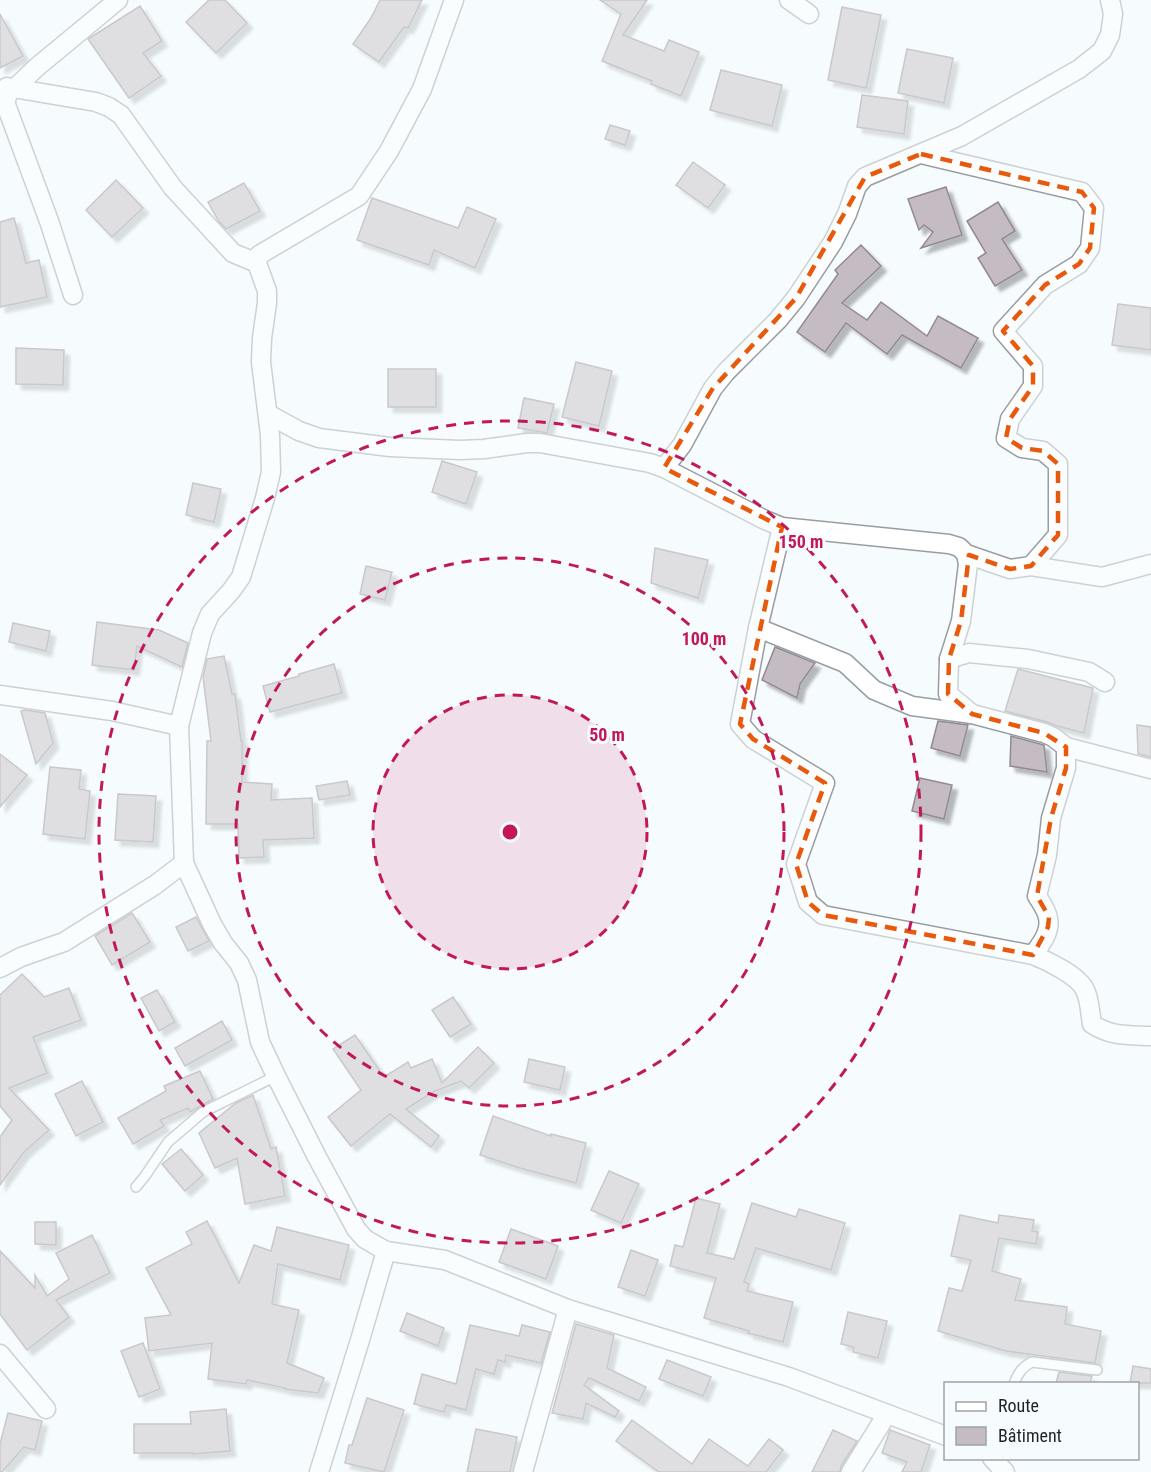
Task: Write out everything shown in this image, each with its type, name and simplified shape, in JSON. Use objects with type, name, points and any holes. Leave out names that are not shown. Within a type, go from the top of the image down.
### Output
[{"type":"street","points":[[8,87],[37,67],[118,0]]},
{"type":"street","points":[[454,0],[422,89],[388,151],[359,196],[259,255],[257,263],[267,291],[261,362],[268,414],[271,472],[241,577],[210,614],[202,633],[179,726],[184,863],[212,924],[247,980],[260,1042],[276,1076],[356,1229],[365,1239],[386,1251],[445,1260],[568,1309],[789,1377],[944,1436]]},
{"type":"street","points":[[789,0],[809,14]]},
{"type":"street","points":[[664,468],[682,445],[713,388],[796,298],[833,242],[847,214],[857,186],[865,177],[962,136],[1079,69],[1102,51],[1110,36],[1113,14],[1110,0]]},
{"type":"street","points":[[8,87],[96,102],[121,115],[173,188],[233,253],[257,263]]},
{"type":"street","points":[[8,87],[6,105],[49,221],[73,296]]},
{"type":"street","points":[[921,154],[1082,192],[1094,208],[1090,248],[1079,264],[1045,285],[1003,332],[1033,366],[1033,386],[1010,418],[1006,438],[1022,448],[1042,451],[1058,464],[1058,536],[1031,566]]},
{"type":"street","points":[[268,414],[299,431],[319,438],[390,447],[460,450],[540,443],[650,464],[664,468],[782,527],[949,543],[959,547],[966,554],[1010,569],[1031,566],[1102,577],[1151,564]]},
{"type":"street","points":[[782,527],[758,628],[740,724],[753,739],[825,783],[796,864],[808,902],[823,915],[1033,954],[1053,963],[1082,984],[1087,993],[1092,1024],[1116,1035],[1151,1036]]},
{"type":"street","points":[[966,554],[968,564],[962,621],[949,659],[948,694],[972,714]]},
{"type":"street","points":[[758,628],[845,663],[874,690],[912,706],[972,714],[1044,733],[1066,747],[1151,769]]},
{"type":"street","points":[[949,659],[969,653],[1028,659],[1089,672],[1105,682]]},
{"type":"street","points":[[0,695],[112,711],[179,726]]},
{"type":"street","points":[[1033,954],[1045,938],[1048,927],[1048,917],[1037,896],[1047,855],[1051,818],[1066,768],[1066,747]]},
{"type":"street","points":[[0,968],[21,957],[64,942],[155,885],[184,863]]},
{"type":"street","points":[[320,1472],[386,1251]]},
{"type":"street","points":[[523,1472],[568,1309]]},
{"type":"street","points":[[0,1354],[46,1409]]},
{"type":"street","points":[[851,1472],[887,1414]]},
{"type":"street","points":[[994,1460],[1005,1472]]},
{"type":"lane","points":[[136,1186],[168,1143],[190,1122],[203,1112],[276,1076]]},
{"type":"lane","points":[[1014,1382],[1017,1374],[1024,1366],[1032,1362],[1097,1370]]},
{"type":"highlighted area","points":[[921,154],[1082,192],[1094,208],[1090,248],[1079,264],[1045,285],[1003,331],[1033,366],[1033,386],[1010,419],[1006,438],[1022,448],[1043,451],[1058,464],[1058,535],[1031,566],[1010,569],[969,555],[961,621],[949,659],[948,694],[972,714],[1044,733],[1066,747],[1066,768],[1051,818],[1037,896],[1049,917],[1048,927],[1033,955],[823,915],[808,902],[796,864],[825,783],[753,739],[740,724],[782,527],[664,468],[713,388],[796,298],[865,177]]},
{"type":"building","points":[[209,0],[225,0],[247,23],[216,53],[186,22]]},
{"type":"building","points":[[380,0],[422,0],[408,28],[404,27],[379,62],[353,44]]},
{"type":"building","points":[[600,0],[647,0],[623,35],[664,51],[669,40],[699,52],[681,96],[651,84],[652,81],[602,61],[621,14]]},
{"type":"building","points":[[140,6],[162,41],[143,53],[161,76],[129,98],[88,39]]},
{"type":"building","points":[[842,7],[881,15],[866,88],[828,80]]},
{"type":"building","points":[[0,14],[23,56],[0,68]]},
{"type":"building","points":[[907,49],[953,58],[944,103],[898,93]]},
{"type":"building","points":[[721,70],[782,85],[772,126],[710,110]]},
{"type":"building","points":[[862,95],[908,101],[904,134],[857,127]]},
{"type":"building","points":[[610,125],[630,131],[625,145],[605,139]]},
{"type":"building","points":[[693,162],[725,185],[708,208],[676,185]]},
{"type":"building","points":[[116,180],[143,208],[112,237],[86,210]]},
{"type":"building","points":[[244,183],[260,211],[226,229],[208,202]]},
{"type":"building","points":[[946,187],[962,235],[921,248],[933,232],[924,225],[919,230],[908,199]]},
{"type":"building","points":[[372,198],[458,228],[467,207],[496,219],[475,268],[434,250],[429,265],[357,240]]},
{"type":"building","points":[[998,202],[1015,231],[1002,239],[1022,270],[995,286],[978,258],[986,253],[967,221]]},
{"type":"building","points":[[14,218],[26,263],[39,260],[47,297],[0,307],[0,222]]},
{"type":"building","points":[[861,245],[881,266],[842,303],[867,320],[881,302],[927,336],[938,316],[978,338],[961,368],[902,335],[887,354],[846,323],[825,352],[797,332],[838,274],[835,270]]},
{"type":"building","points":[[1118,304],[1151,308],[1151,350],[1112,345]]},
{"type":"building","points":[[16,348],[64,350],[63,385],[16,384]]},
{"type":"building","points":[[576,362],[612,371],[599,426],[562,417]]},
{"type":"building","points":[[388,369],[436,369],[436,407],[388,407]]},
{"type":"building","points":[[524,398],[554,404],[547,433],[518,428]]},
{"type":"building","points":[[442,461],[477,472],[466,504],[432,492]]},
{"type":"building","points":[[193,483],[221,489],[214,522],[186,515]]},
{"type":"building","points":[[655,548],[708,560],[698,598],[651,583]]},
{"type":"building","points":[[366,566],[392,572],[385,600],[360,594]]},
{"type":"building","points":[[97,622],[159,630],[188,643],[182,667],[137,646],[134,670],[92,665]]},
{"type":"building","points":[[13,623],[50,631],[46,651],[9,642]]},
{"type":"building","points":[[775,647],[815,663],[800,684],[797,698],[762,680]]},
{"type":"building","points":[[224,656],[232,694],[235,694],[242,741],[242,782],[272,784],[271,800],[312,798],[314,838],[263,840],[264,857],[239,858],[238,824],[206,824],[207,741],[211,741],[203,677],[207,659]]},
{"type":"building","points":[[334,664],[342,693],[270,712],[263,686]]},
{"type":"building","points":[[1018,669],[1093,688],[1084,733],[1005,711]]},
{"type":"building","points":[[21,711],[45,713],[53,743],[36,764]]},
{"type":"building","points":[[938,721],[968,725],[960,756],[931,748]]},
{"type":"building","points":[[1137,725],[1151,727],[1151,757],[1138,754]]},
{"type":"building","points":[[1011,736],[1044,745],[1047,772],[1010,766]]},
{"type":"building","points":[[0,754],[27,775],[0,807]]},
{"type":"building","points":[[50,767],[81,770],[79,789],[90,791],[85,839],[43,834]]},
{"type":"building","points":[[920,778],[952,785],[944,819],[912,811]]},
{"type":"building","points":[[347,781],[350,795],[319,800],[316,786]]},
{"type":"building","points":[[118,794],[156,796],[153,842],[115,840]]},
{"type":"building","points":[[132,913],[150,942],[112,965],[95,936]]},
{"type":"building","points":[[196,917],[209,941],[188,951],[176,927]]},
{"type":"building","points":[[22,974],[44,997],[69,988],[81,1020],[33,1037],[47,1073],[9,1088],[49,1130],[24,1152],[0,1185],[0,1137],[12,1120],[0,1106],[0,995]]},
{"type":"building","points":[[157,990],[175,1022],[159,1031],[141,998]]},
{"type":"building","points":[[453,997],[471,1024],[450,1037],[432,1010]]},
{"type":"building","points":[[222,1021],[232,1040],[185,1066],[175,1048]]},
{"type":"building","points":[[355,1035],[384,1077],[408,1062],[411,1068],[432,1059],[442,1083],[478,1047],[494,1063],[469,1088],[461,1081],[433,1092],[406,1109],[439,1136],[431,1147],[390,1114],[351,1146],[328,1117],[361,1090],[333,1049]]},
{"type":"building","points":[[529,1059],[565,1067],[560,1090],[524,1082]]},
{"type":"building","points":[[200,1071],[213,1099],[190,1112],[188,1108],[160,1120],[164,1126],[133,1144],[118,1118],[166,1091],[164,1086]]},
{"type":"building","points":[[82,1081],[103,1122],[76,1136],[55,1094]]},
{"type":"building","points":[[253,1095],[271,1149],[276,1147],[285,1196],[245,1204],[237,1158],[215,1168],[199,1133],[236,1103]]},
{"type":"building","points":[[493,1116],[551,1136],[551,1134],[586,1143],[576,1183],[480,1155]]},
{"type":"building","points":[[181,1149],[203,1175],[185,1191],[162,1164]]},
{"type":"building","points":[[609,1171],[639,1184],[621,1223],[591,1210]]},
{"type":"building","points":[[696,1198],[720,1204],[707,1253],[734,1259],[752,1203],[796,1217],[799,1209],[845,1223],[831,1270],[756,1248],[744,1282],[749,1284],[747,1291],[793,1302],[783,1342],[704,1318],[716,1278],[670,1266],[675,1245],[683,1247]]},
{"type":"building","points":[[960,1215],[998,1223],[999,1215],[1034,1220],[1032,1231],[1038,1232],[1036,1244],[999,1238],[992,1271],[1021,1279],[1015,1300],[1067,1307],[1065,1324],[1101,1331],[1095,1363],[1006,1351],[938,1331],[949,1288],[962,1291],[971,1260],[951,1256]]},
{"type":"building","points":[[207,1221],[239,1283],[254,1245],[271,1251],[277,1227],[349,1245],[340,1280],[278,1264],[272,1304],[299,1310],[287,1363],[324,1378],[318,1393],[285,1389],[247,1380],[246,1384],[208,1379],[212,1343],[149,1351],[145,1318],[171,1315],[146,1268],[192,1244],[186,1232]]},
{"type":"building","points":[[35,1222],[56,1222],[56,1245],[35,1244]]},
{"type":"building","points":[[511,1229],[558,1246],[546,1279],[499,1262]]},
{"type":"building","points":[[92,1235],[110,1273],[56,1300],[69,1317],[27,1350],[0,1314],[0,1251],[35,1288],[35,1275],[47,1296],[69,1279],[56,1253]]},
{"type":"building","points":[[631,1250],[658,1260],[645,1296],[618,1287]]},
{"type":"building","points":[[848,1312],[887,1321],[878,1358],[853,1352],[854,1347],[841,1344]]},
{"type":"building","points":[[407,1313],[444,1328],[438,1346],[400,1331]]},
{"type":"building","points":[[576,1324],[614,1335],[607,1368],[646,1387],[639,1401],[589,1378],[584,1385],[619,1411],[615,1417],[586,1403],[583,1419],[552,1413]]},
{"type":"building","points":[[470,1325],[519,1336],[522,1325],[550,1332],[541,1363],[506,1355],[505,1362],[498,1360],[494,1374],[476,1369],[466,1410],[446,1405],[444,1412],[414,1404],[422,1374],[456,1384]]},
{"type":"building","points":[[143,1343],[160,1389],[139,1397],[121,1351]]},
{"type":"building","points":[[667,1360],[711,1377],[703,1396],[659,1379]]},
{"type":"building","points":[[1133,1366],[1151,1369],[1151,1383],[1130,1382]]},
{"type":"building","points":[[1059,1372],[1092,1376],[1090,1382],[1056,1382]]},
{"type":"building","points":[[367,1398],[404,1410],[384,1472],[345,1463],[349,1445],[352,1445]]},
{"type":"building","points":[[226,1409],[230,1451],[193,1454],[134,1453],[134,1424],[191,1424],[190,1412]]},
{"type":"building","points":[[8,1413],[42,1421],[35,1450],[24,1447],[0,1472],[0,1444]]},
{"type":"building","points":[[632,1420],[692,1464],[709,1439],[748,1466],[769,1439],[783,1450],[766,1472],[659,1472],[616,1441]]},
{"type":"building","points":[[476,1429],[517,1437],[510,1472],[467,1472]]},
{"type":"building","points":[[833,1430],[857,1441],[841,1466],[840,1472],[812,1472]]},
{"type":"building","points":[[890,1430],[930,1445],[921,1472],[902,1472],[907,1462],[882,1453]]}]
